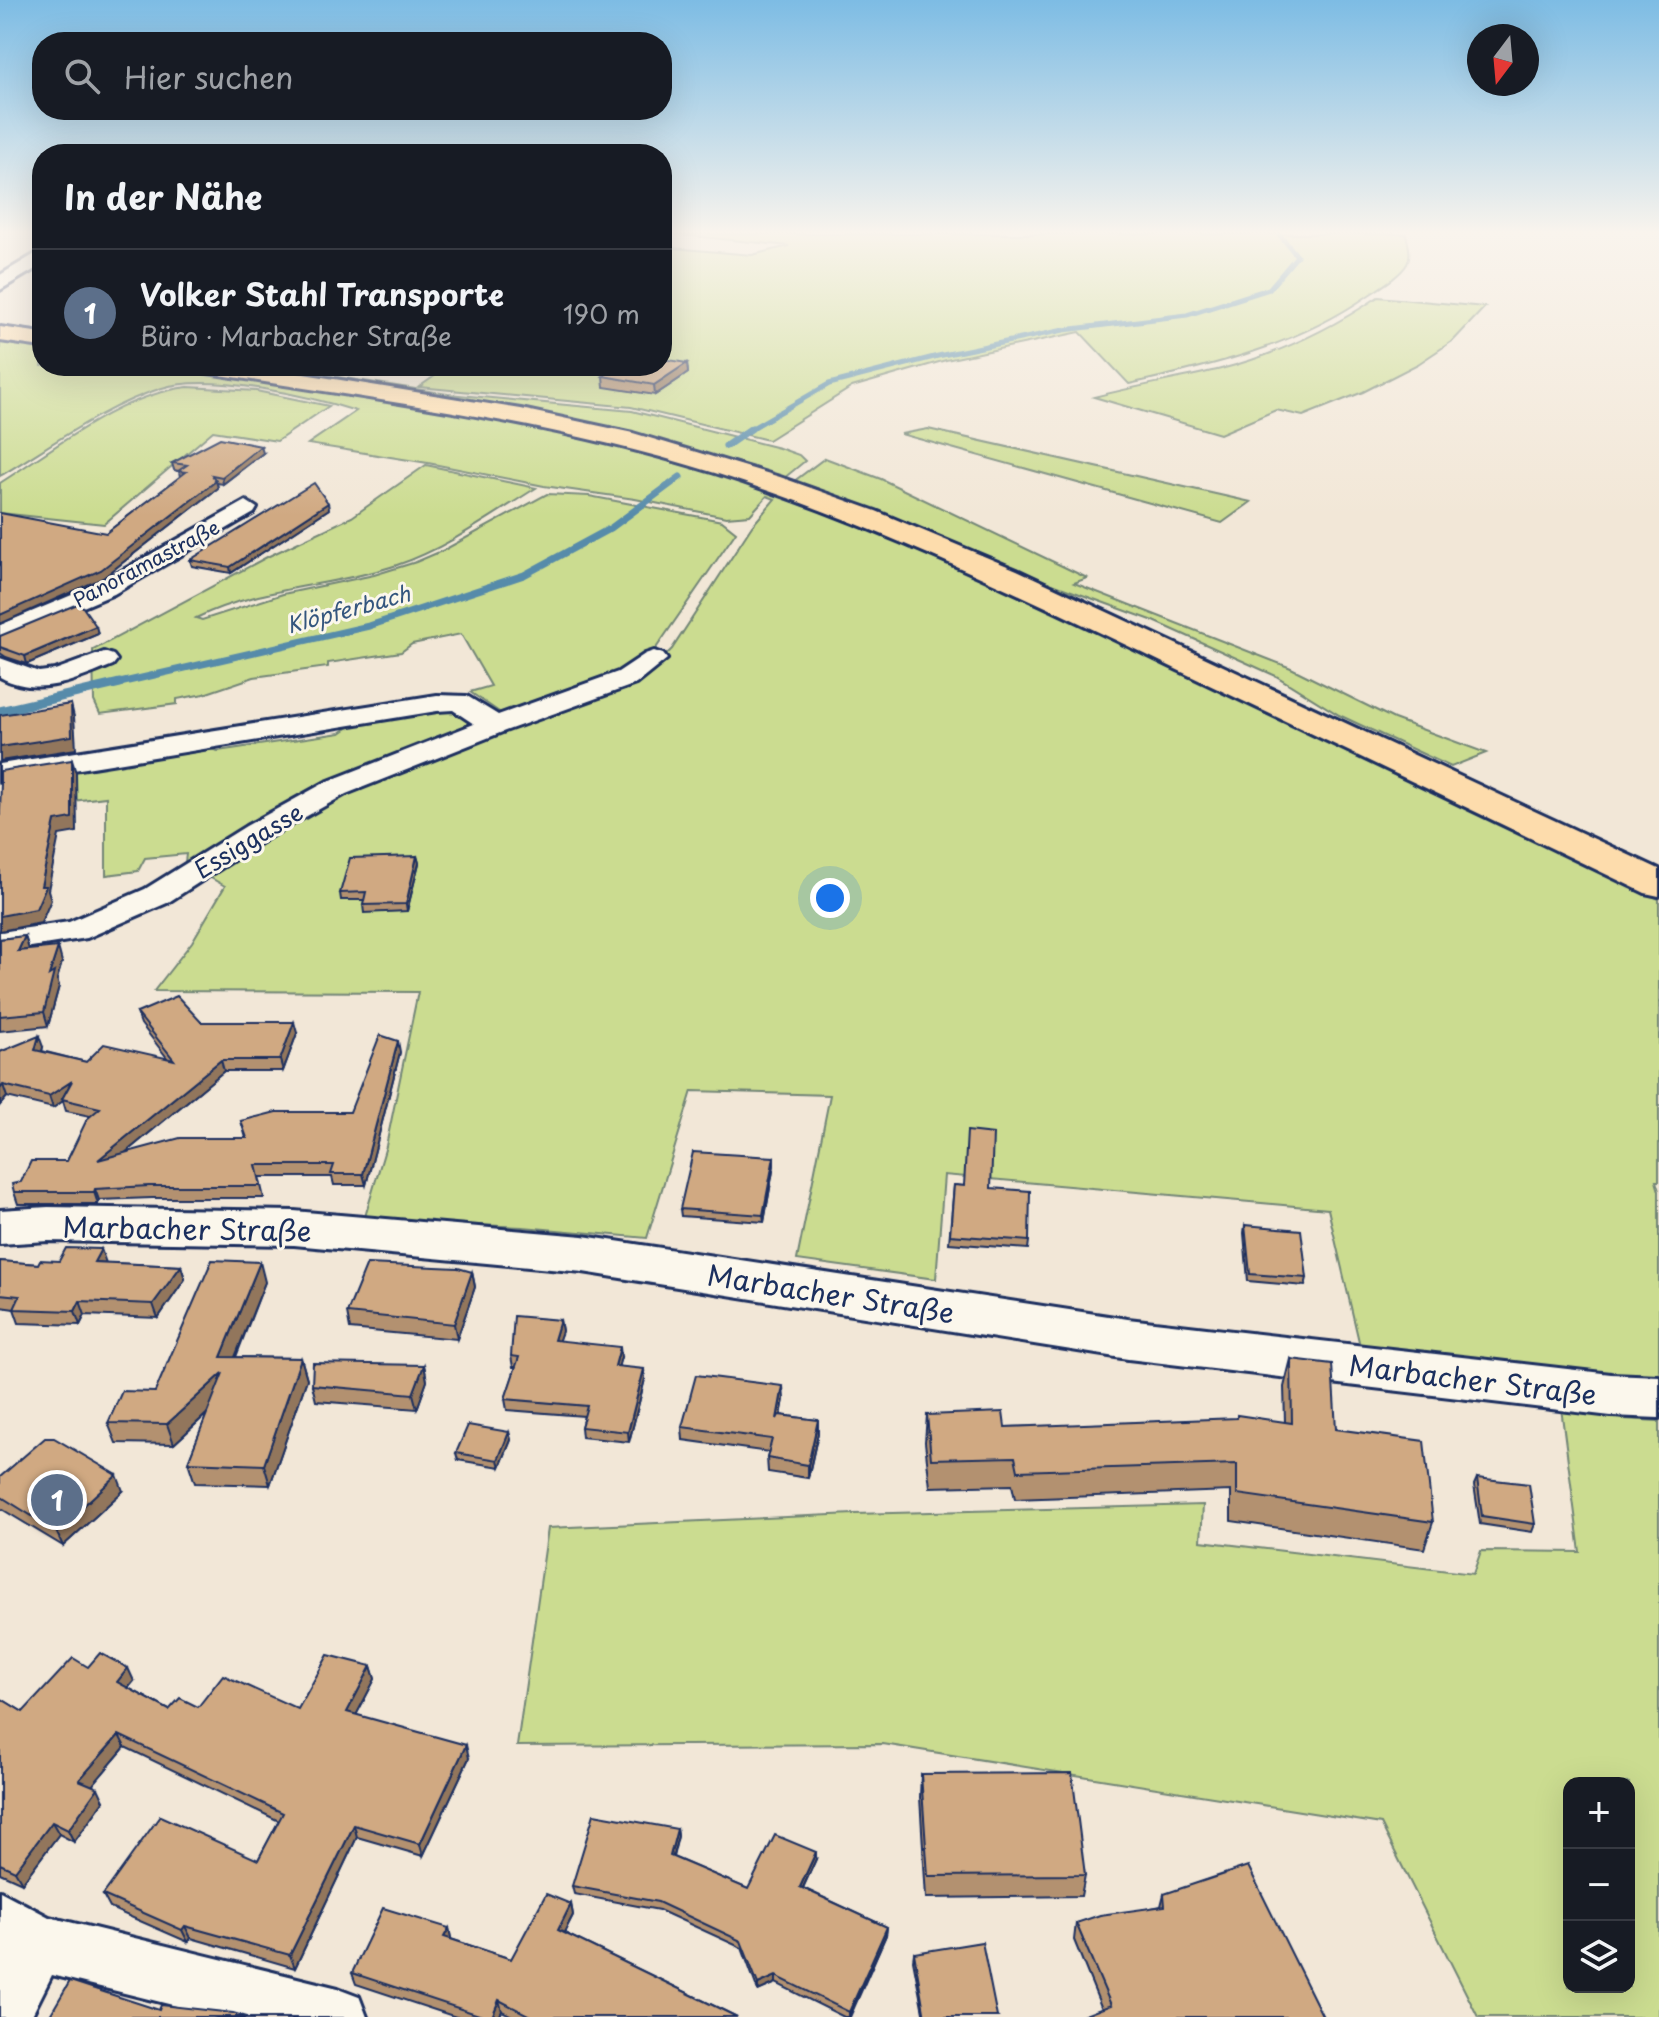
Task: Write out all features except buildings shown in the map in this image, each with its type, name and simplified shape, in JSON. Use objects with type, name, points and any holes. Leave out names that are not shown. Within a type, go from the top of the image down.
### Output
[{"type":"main road","points":[[0,334],[32,339]]},
{"type":"main road","points":[[267,376],[559,425],[682,454],[825,500],[995,571],[1659,884]]},
{"type":"street","name":"Panoramastraße","points":[[0,634],[106,589],[246,508]]},
{"type":"street","name":"Essiggasse","points":[[0,942],[76,931],[156,896],[257,832],[336,788],[495,725],[627,678],[654,659]]},
{"type":"street","points":[[0,666],[17,678],[32,681],[60,676],[104,660]]},
{"type":"street","points":[[0,773],[437,703],[458,702],[495,725]]},
{"type":"street","name":"Marbacher Straße","points":[[0,1227],[48,1224],[294,1228],[583,1254],[1128,1339],[1611,1395],[1659,1397]]},
{"type":"street","points":[[0,2017],[19,1931],[338,2017]]},
{"type":"green space","points":[[672,328],[1313,328],[1254,352],[1129,384],[1080,332],[946,360],[852,387],[768,440],[631,407],[419,387],[435,376],[672,376]]},
{"type":"green space","points":[[1465,328],[1454,340],[1418,364],[1363,392],[1303,416],[1276,410],[1220,434],[1094,397],[1221,369],[1263,356],[1322,330]]},
{"type":"green space","points":[[0,338],[32,343],[32,376],[241,376],[472,413],[661,454],[885,530],[1659,899],[1659,1181],[1656,1181],[1659,1191],[1659,1382],[1361,1350],[1328,1209],[944,1175],[936,1279],[797,1260],[830,1095],[692,1091],[647,1238],[523,1227],[364,1220],[386,1146],[418,992],[154,991],[192,942],[225,886],[202,873],[335,797],[659,662],[672,649],[752,526],[775,499],[767,496],[750,515],[726,517],[308,444],[356,411],[287,393],[206,383],[162,388],[120,405],[0,476]]},
{"type":"green space","points":[[290,376],[332,376],[448,394],[632,411],[779,448],[799,455],[805,461],[783,479],[667,444]]},
{"type":"green space","points":[[188,387],[256,391],[329,406],[277,441],[213,431],[104,524],[0,513],[0,483],[113,411],[162,392]]},
{"type":"green space","points":[[928,429],[1251,502],[1222,523],[901,434]]},
{"type":"green space","points":[[825,458],[881,479],[1087,578],[1074,583],[1291,668],[1394,719],[1486,753],[1451,767],[1339,715],[1276,676],[1154,621],[1011,569],[902,522],[793,482]]},
{"type":"green space","points":[[426,465],[536,488],[468,531],[397,565],[270,593],[196,618],[202,620],[283,594],[374,575],[416,562],[547,494],[589,496],[722,521],[736,532],[652,654],[622,676],[505,716],[470,692],[491,686],[461,634],[412,644],[401,652],[328,663],[328,667],[254,677],[204,694],[177,699],[177,704],[100,714],[94,701],[93,650],[267,557],[352,517]]},
{"type":"green space","points":[[436,710],[465,713],[471,725],[467,732],[184,870],[186,854],[145,858],[138,871],[106,875],[106,797],[31,806],[0,778],[202,747],[218,751],[340,733],[356,722]]},
{"type":"green space","points":[[1561,1408],[1623,1419],[1659,1421],[1659,2017],[1478,2017],[1381,1824],[883,1744],[517,1746],[548,1528],[854,1514],[1203,1505],[1201,1541],[1473,1574],[1481,1551],[1580,1552]]},
{"type":"waterway","name":"Klöpferbach","points":[[750,430],[829,384],[938,356],[1079,328]]},
{"type":"waterway","name":"Klöpferbach","points":[[726,446],[750,430]]},
{"type":"waterway","name":"Klöpferbach","points":[[111,685],[369,626],[524,575],[611,528],[680,477]]},
{"type":"waterway","name":"Klöpferbach","points":[[0,711],[120,683]]},
{"type":"place","name":"Volker Stahl Transporte","points":[[57,1500]]}]
